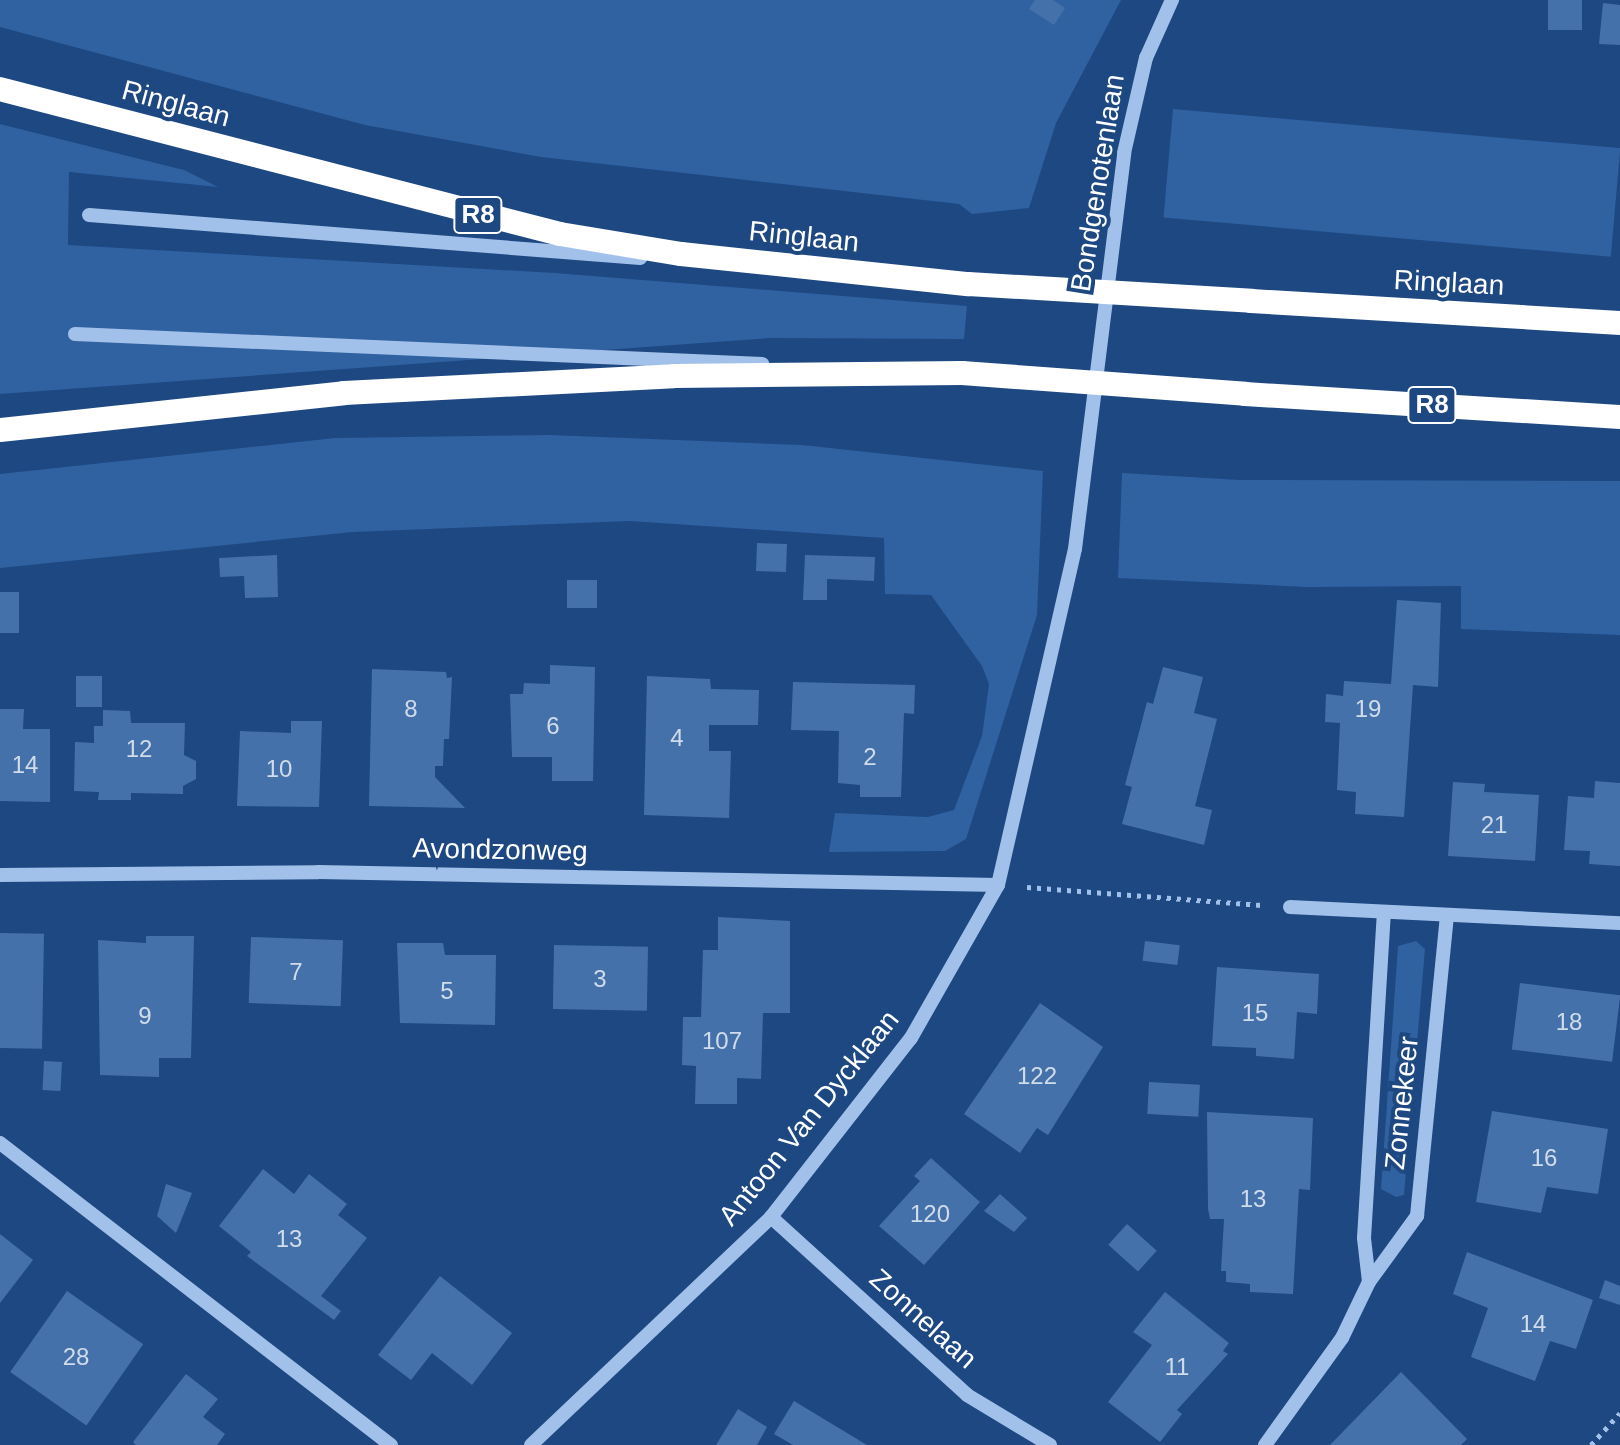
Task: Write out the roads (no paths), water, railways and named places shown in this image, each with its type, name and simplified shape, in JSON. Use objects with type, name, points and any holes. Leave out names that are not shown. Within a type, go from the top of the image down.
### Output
[{"type":"highway","name":"Ringlaan","points":[[0,89],[560,234],[681,254],[968,284],[1620,323]]},
{"type":"highway","name":"R8","points":[[0,430],[344,393],[674,376],[962,373],[1620,417]]},
{"type":"street","name":"Bondgenotenlaan","points":[[1100,333],[1124,153],[1146,58],[1172,0]]},
{"type":"street","points":[[89,215],[968,284]]},
{"type":"street","name":"Antoon Van Dycklaan","points":[[531,1445],[771,1217],[911,1038],[998,885],[1075,549],[1100,333]]},
{"type":"street","points":[[75,334],[962,373]]},
{"type":"street","name":"Avondzonweg","points":[[0,875],[318,872],[998,885]]},
{"type":"street","points":[[1290,907],[1620,923]]},
{"type":"street","name":"Zonnekeer","points":[[1369,1282],[1364,1238],[1384,913]]},
{"type":"street","name":"Zonnekeer","points":[[1265,1445],[1342,1338],[1369,1282],[1417,1216],[1447,915]]},
{"type":"street","points":[[0,1143],[391,1445]]},
{"type":"street","name":"Zonnelaan","points":[[771,1217],[967,1395],[1050,1445]]}]
